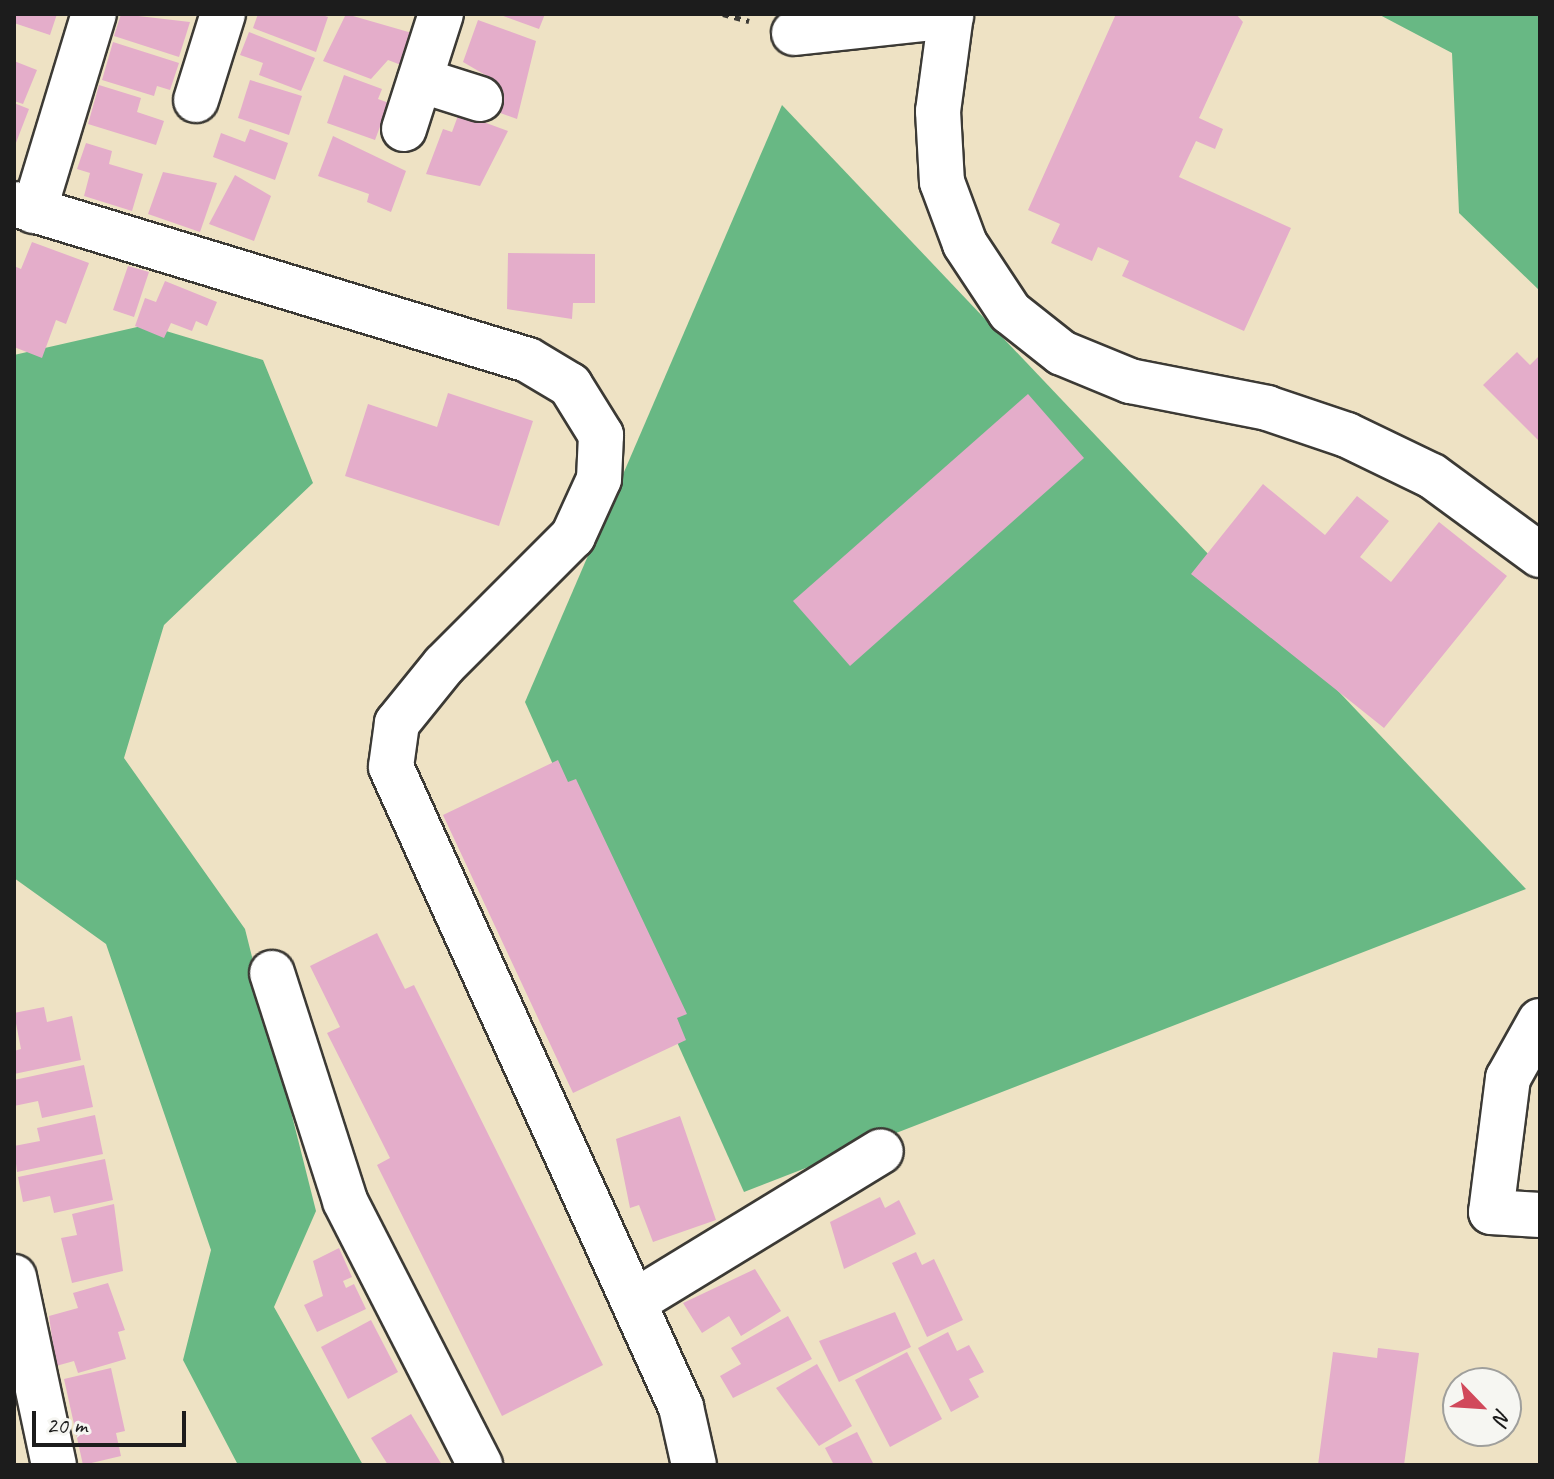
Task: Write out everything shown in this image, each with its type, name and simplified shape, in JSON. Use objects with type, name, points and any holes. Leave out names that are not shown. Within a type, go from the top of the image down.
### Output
[{"type":"street","points":[[94,14],[24,207],[528,360],[570,385],[601,435],[599,479],[573,536],[444,665],[397,723],[391,767],[681,1407],[694,1465]]},
{"type":"street","points":[[196,100],[223,14]]},
{"type":"street","points":[[404,129],[441,14]]},
{"type":"street","points":[[794,33],[951,15],[938,111],[942,182],[965,244],[1010,312],[1062,353],[1130,381],[1267,408],[1347,435],[1432,476],[1540,555]]},
{"type":"street","points":[[420,80],[480,99]]},
{"type":"street","points":[[272,973],[345,1201],[480,1465]]},
{"type":"street","points":[[1540,1021],[1508,1078],[1491,1212],[1540,1215]]},
{"type":"street","points":[[634,1302],[881,1151]]},
{"type":"street","points":[[14,1277],[54,1465]]},
{"type":"green space","points":[[1378,14],[1540,14],[1540,291],[1459,213],[1452,53]]},
{"type":"green space","points":[[782,105],[1526,889],[744,1192],[525,702]]},
{"type":"green space","points":[[146,325],[263,360],[313,483],[164,625],[124,758],[245,929],[316,1211],[274,1307],[363,1465],[238,1465],[183,1360],[211,1250],[106,944],[14,878],[14,355]]},
{"type":"building","points":[[14,14],[57,14],[50,35],[14,23]]},
{"type":"building","points":[[121,14],[190,22],[179,57],[114,36]]},
{"type":"building","points":[[258,14],[319,14],[328,17],[316,52],[253,28]]},
{"type":"building","points":[[346,14],[412,33],[401,65],[388,60],[371,79],[323,61]]},
{"type":"building","points":[[498,14],[545,14],[539,29]]},
{"type":"building","points":[[1116,14],[1236,14],[1243,22],[1199,118],[1223,129],[1215,149],[1196,141],[1179,177],[1291,228],[1244,331],[1122,276],[1129,261],[1098,247],[1092,261],[1051,243],[1060,224],[1028,210]]},
{"type":"building","points":[[478,20],[536,41],[517,119],[489,109],[499,83],[463,62]]},
{"type":"building","points":[[249,32],[315,58],[301,91],[259,75],[263,63],[240,55]]},
{"type":"building","points":[[113,42],[179,63],[170,90],[157,86],[154,96],[102,80]]},
{"type":"building","points":[[14,61],[37,70],[23,104],[14,101]]},
{"type":"building","points":[[344,75],[382,89],[378,99],[389,103],[375,140],[327,123]]},
{"type":"building","points":[[250,80],[302,96],[289,135],[238,118]]},
{"type":"building","points":[[99,85],[141,98],[137,112],[164,121],[156,145],[88,124]]},
{"type":"building","points":[[14,103],[29,109],[14,148]]},
{"type":"building","points":[[459,113],[508,131],[480,186],[426,174],[443,129],[452,132]]},
{"type":"building","points":[[250,129],[288,143],[275,180],[213,157],[221,133],[245,142]]},
{"type":"building","points":[[333,136],[406,171],[391,212],[367,202],[369,194],[318,176]]},
{"type":"building","points":[[86,143],[112,151],[109,164],[143,174],[132,211],[84,196],[90,173],[77,169]]},
{"type":"building","points":[[163,172],[217,183],[200,232],[148,214]]},
{"type":"building","points":[[235,175],[271,196],[254,241],[209,224]]},
{"type":"building","points":[[32,242],[89,263],[66,324],[56,320],[42,358],[14,347],[14,266],[21,269]]},
{"type":"building","points":[[508,253],[595,254],[595,303],[573,303],[572,319],[507,309]]},
{"type":"building","points":[[128,266],[149,272],[134,317],[113,310]]},
{"type":"building","points":[[165,281],[217,302],[207,326],[196,321],[192,331],[171,323],[164,338],[135,326],[145,298],[156,302]]},
{"type":"building","points":[[1517,352],[1530,365],[1540,355],[1540,442],[1483,385]]},
{"type":"building","points":[[448,393],[533,421],[499,526],[345,476],[368,404],[437,427]]},
{"type":"building","points":[[1028,394],[1084,458],[850,666],[793,601]]},
{"type":"building","points":[[1263,484],[1325,535],[1357,496],[1389,521],[1360,557],[1391,582],[1439,522],[1507,576],[1384,728],[1191,574]]},
{"type":"building","points":[[558,760],[568,782],[576,779],[687,1014],[677,1018],[686,1040],[573,1093],[443,815]]},
{"type":"building","points":[[377,933],[405,989],[414,985],[603,1365],[502,1416],[377,1165],[390,1158],[327,1033],[340,1027],[310,966]]},
{"type":"building","points":[[44,1007],[47,1022],[72,1016],[81,1060],[14,1074],[14,1051],[21,1049],[14,1013]]},
{"type":"building","points":[[84,1065],[93,1107],[42,1118],[38,1101],[14,1106],[14,1080]]},
{"type":"building","points":[[95,1115],[103,1154],[17,1172],[14,1146],[40,1141],[37,1128]]},
{"type":"building","points":[[680,1116],[716,1220],[653,1242],[639,1205],[630,1208],[616,1139]]},
{"type":"building","points":[[105,1159],[113,1200],[54,1213],[50,1196],[23,1202],[18,1177]]},
{"type":"building","points":[[880,1197],[885,1208],[899,1200],[916,1234],[844,1269],[830,1222]]},
{"type":"building","points":[[114,1204],[123,1271],[72,1283],[61,1238],[77,1235],[72,1214]]},
{"type":"building","points":[[339,1248],[352,1277],[343,1281],[346,1288],[354,1284],[366,1309],[317,1332],[304,1305],[323,1296],[313,1261]]},
{"type":"building","points":[[916,1252],[922,1265],[934,1259],[963,1320],[927,1337],[892,1263]]},
{"type":"building","points":[[755,1269],[781,1311],[741,1336],[729,1316],[702,1333],[683,1303]]},
{"type":"building","points":[[108,1283],[125,1330],[118,1332],[126,1359],[78,1373],[74,1361],[56,1366],[49,1316],[78,1308],[73,1293]]},
{"type":"building","points":[[895,1312],[911,1347],[839,1382],[819,1341]]},
{"type":"building","points":[[788,1316],[812,1359],[733,1398],[720,1376],[741,1364],[731,1348]]},
{"type":"building","points":[[371,1320],[398,1372],[348,1399],[321,1347]]},
{"type":"building","points":[[948,1332],[957,1351],[969,1345],[984,1372],[969,1379],[979,1397],[951,1412],[918,1348]]},
{"type":"building","points":[[1378,1348],[1419,1353],[1404,1465],[1318,1465],[1333,1352],[1377,1358]]},
{"type":"building","points":[[907,1352],[942,1419],[890,1447],[855,1380]]},
{"type":"building","points":[[817,1364],[852,1426],[819,1446],[776,1388]]},
{"type":"building","points":[[111,1368],[125,1431],[116,1433],[121,1456],[83,1465],[64,1379]]},
{"type":"building","points":[[411,1414],[442,1465],[388,1465],[371,1438]]},
{"type":"building","points":[[857,1432],[874,1465],[834,1465],[825,1448]]}]
